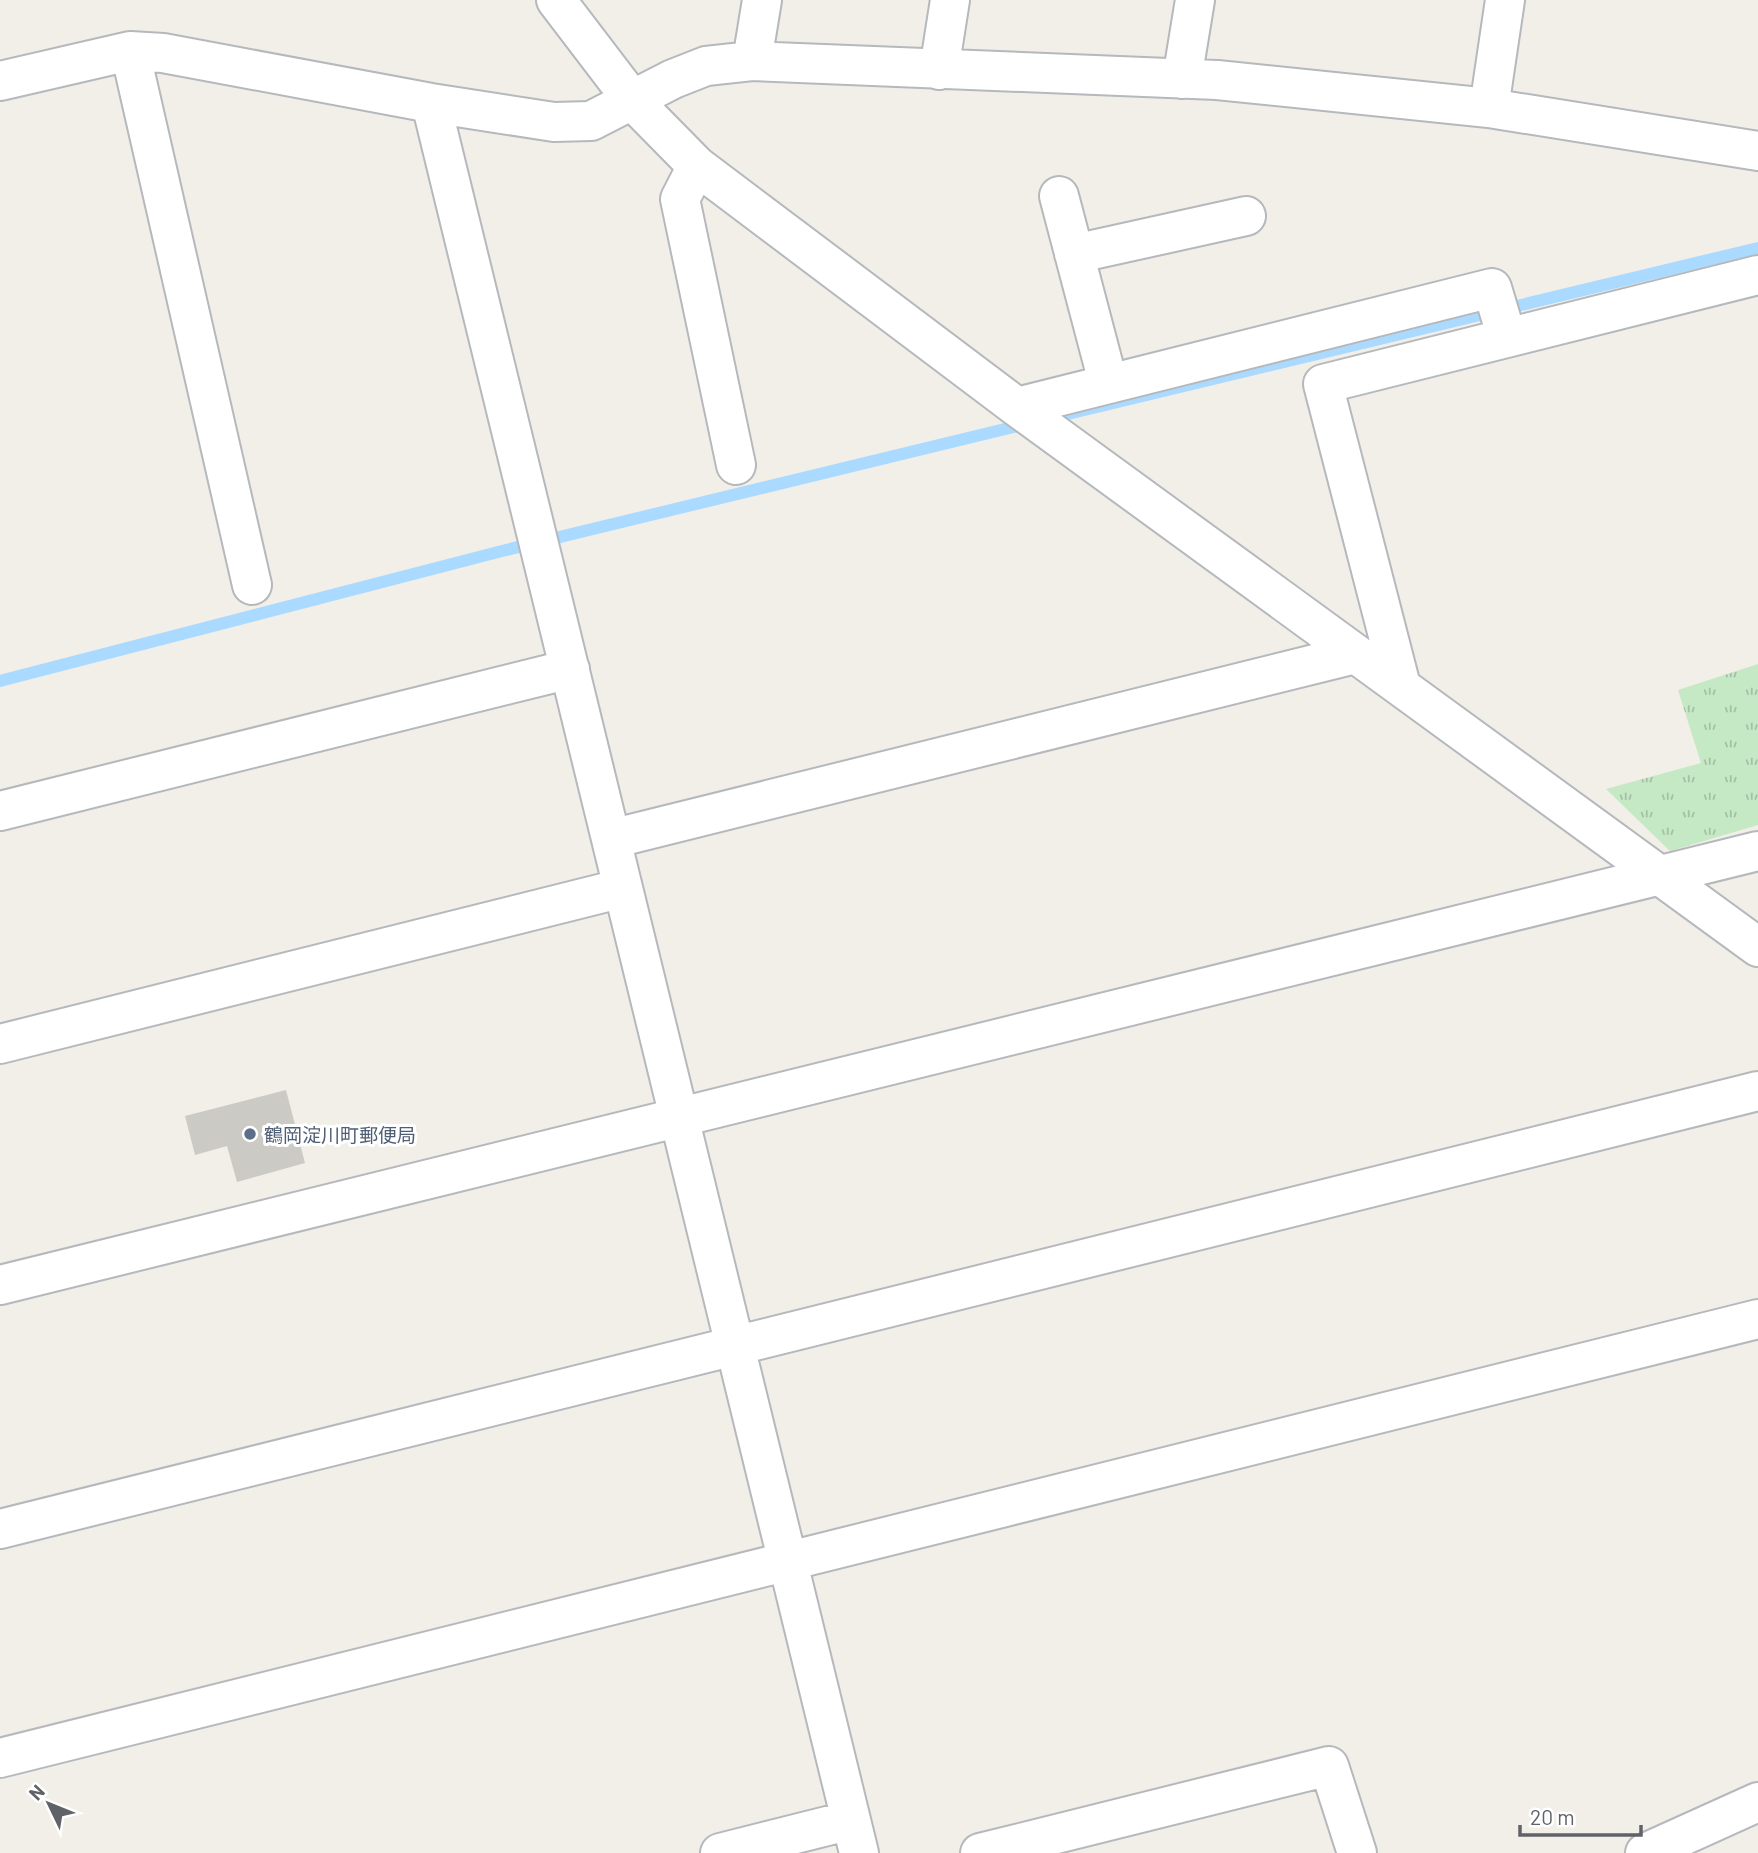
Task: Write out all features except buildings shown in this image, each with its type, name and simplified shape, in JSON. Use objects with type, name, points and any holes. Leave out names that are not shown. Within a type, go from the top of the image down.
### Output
[{"type":"street","points":[[556,0],[580,15],[633,102],[696,166],[1017,407],[1758,947]]},
{"type":"street","points":[[752,61],[762,0]]},
{"type":"street","points":[[939,70],[950,0]]},
{"type":"street","points":[[1182,79],[1195,0]]},
{"type":"street","points":[[1489,108],[1504,0]]},
{"type":"street","points":[[0,81],[130,51],[163,54],[431,103],[554,122],[591,121],[633,102],[673,79],[706,66],[752,61],[1182,79],[1489,108],[1758,151]]},
{"type":"street","points":[[130,51],[252,585]]},
{"type":"street","points":[[431,103],[855,1837],[720,1853]]},
{"type":"street","points":[[696,166],[680,198],[736,466]]},
{"type":"street","points":[[1059,196],[1108,382]]},
{"type":"street","points":[[1074,254],[1246,216]]},
{"type":"street","points":[[1401,687],[1324,384],[1758,275]]},
{"type":"street","points":[[1017,407],[1108,382],[1492,288],[1507,338]]},
{"type":"street","points":[[611,839],[1355,654]]},
{"type":"street","points":[[0,811],[569,669]]},
{"type":"street","points":[[0,1285],[1758,851]]},
{"type":"street","points":[[0,1044],[623,888]]},
{"type":"street","points":[[0,1529],[1758,1091]]},
{"type":"street","points":[[0,1758],[1758,1320]]},
{"type":"street","points":[[980,1853],[1329,1766],[1357,1853]]},
{"type":"street","points":[[1645,1853],[1758,1802]]},
{"type":"green space","points":[[1758,664],[1758,825],[1670,851],[1606,789],[1701,763],[1678,690]]},
{"type":"waterway","points":[[1047,419],[1758,248]]},
{"type":"waterway","points":[[0,681],[502,551],[1026,424]]},
{"type":"place","name":"鶴岡淀川町郵便局","points":[[250,1134]]}]
